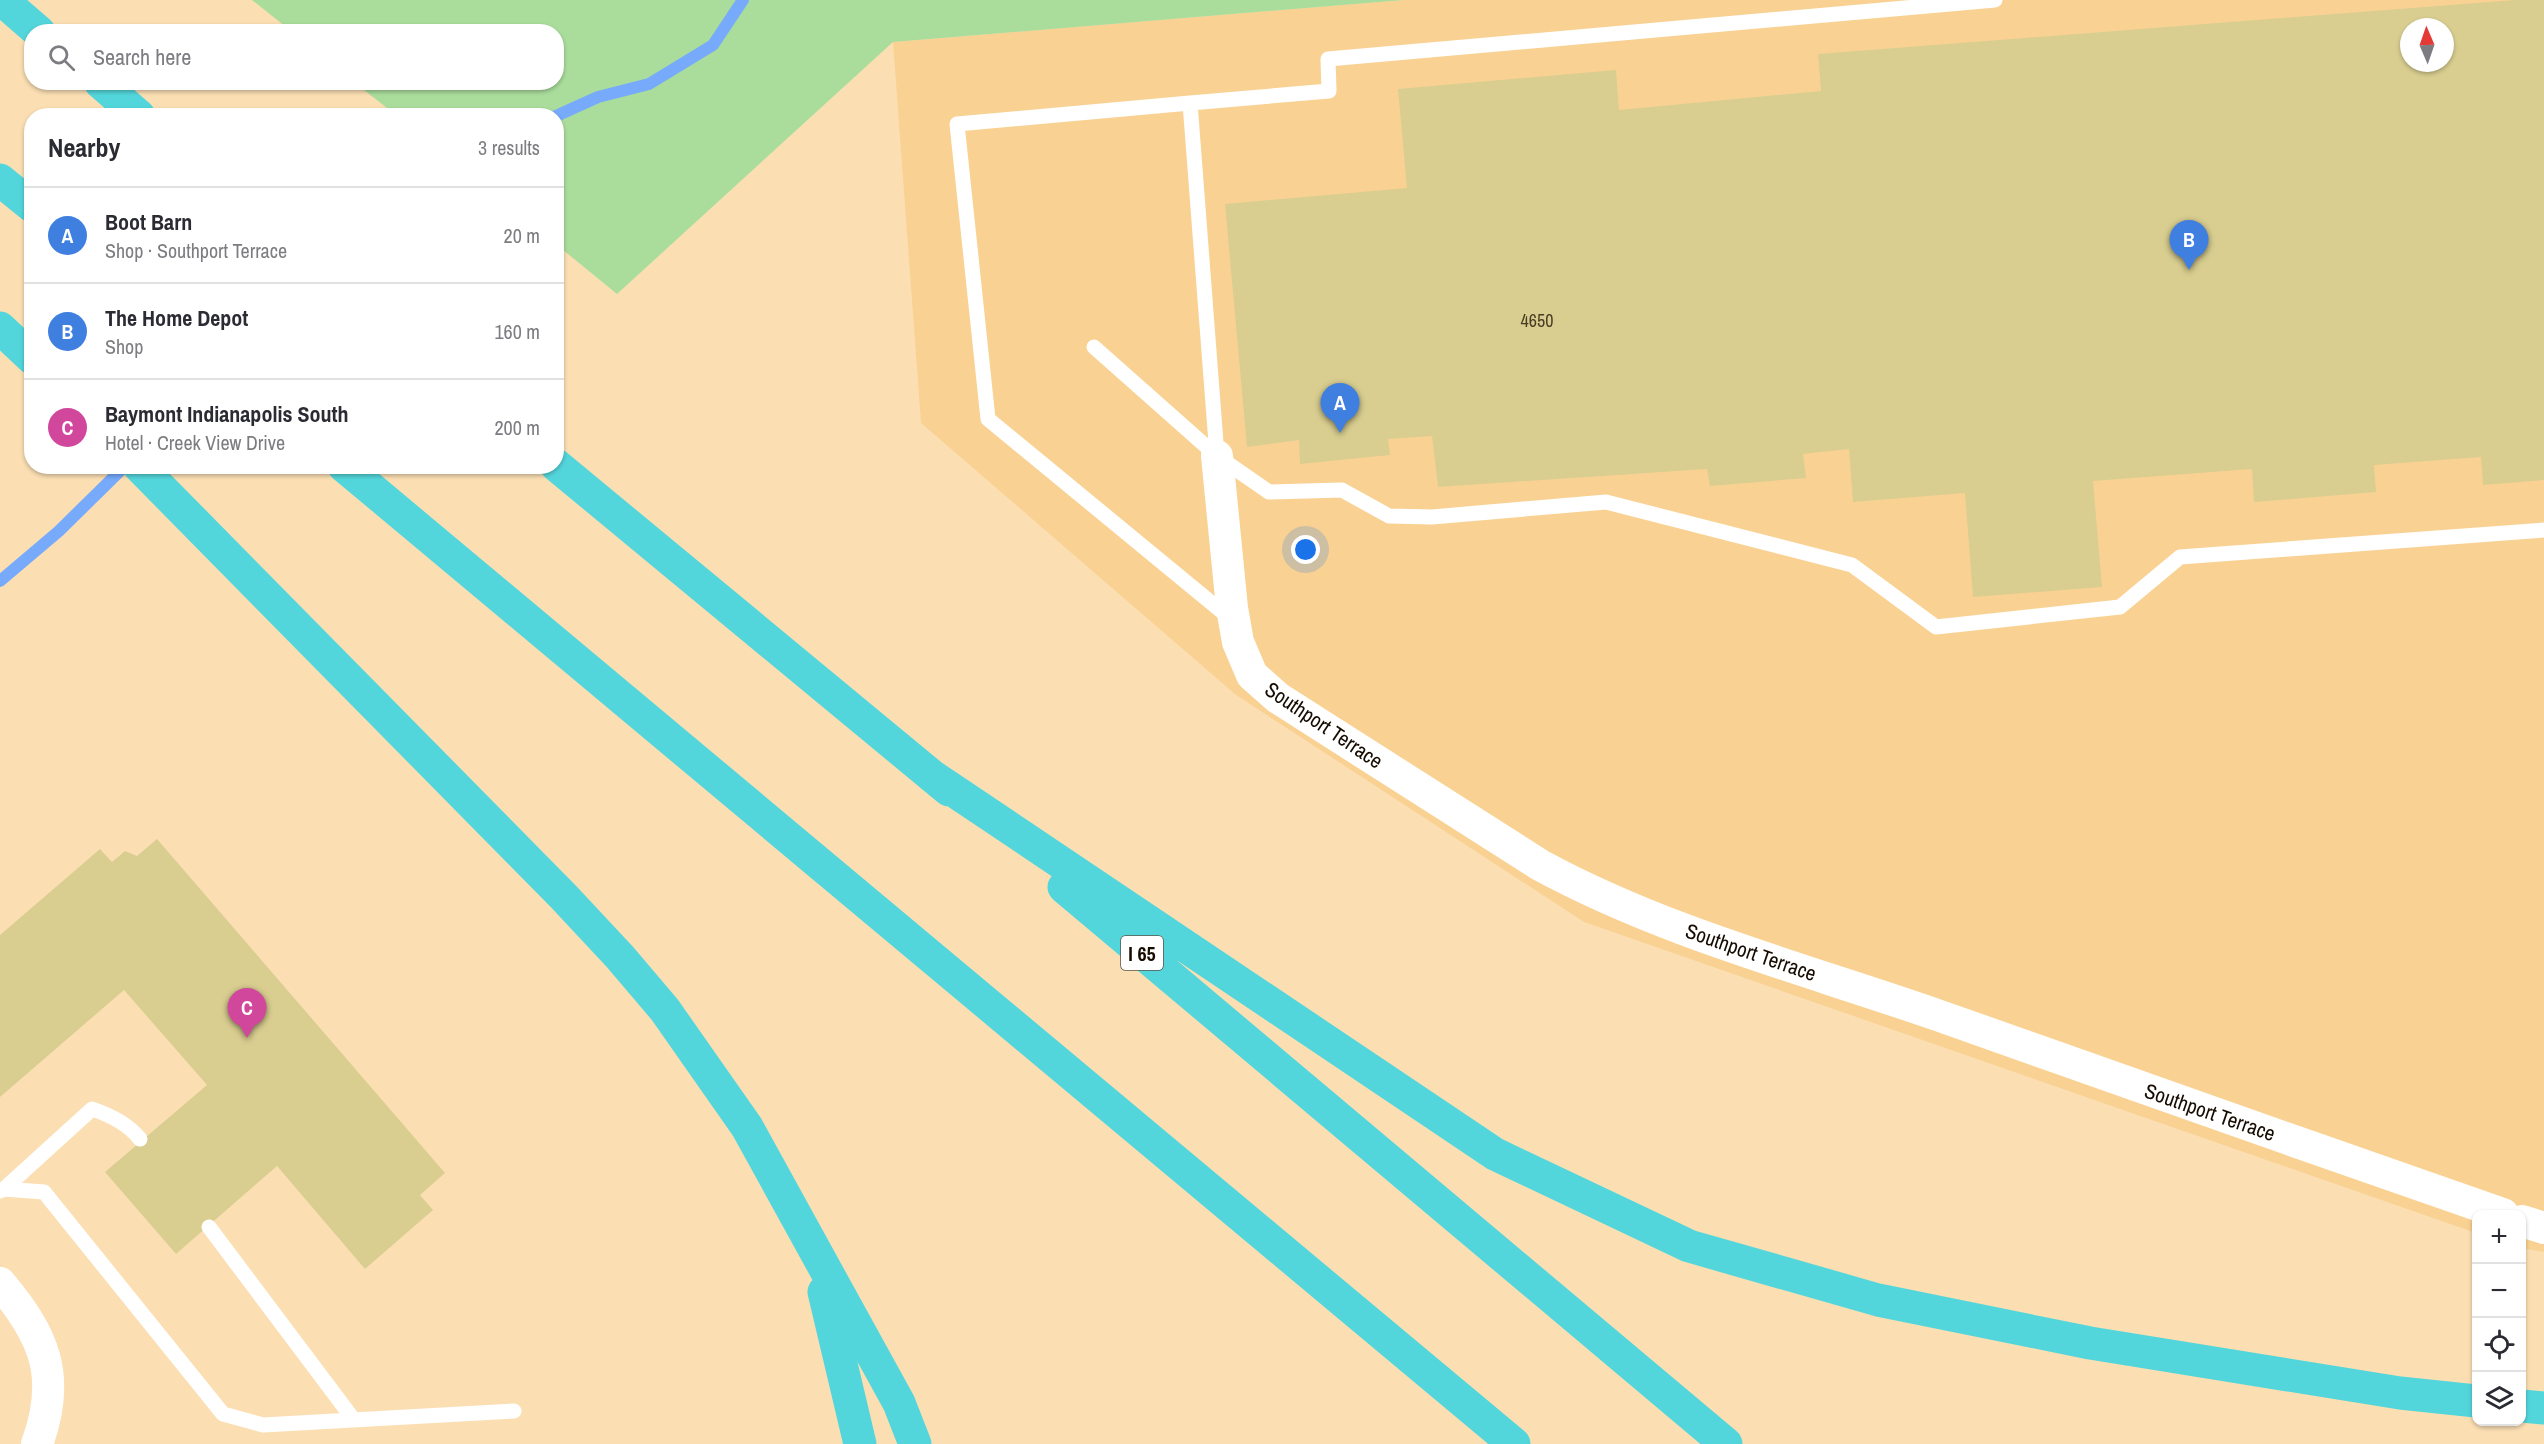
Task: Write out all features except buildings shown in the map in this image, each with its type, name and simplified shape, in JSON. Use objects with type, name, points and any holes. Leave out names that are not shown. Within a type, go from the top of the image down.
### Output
[{"type":"highway","points":[[2,0],[30,24]]},
{"type":"highway","points":[[109,90],[131,108]]},
{"type":"highway","points":[[0,180],[24,200]]},
{"type":"highway","points":[[0,328],[24,350]]},
{"type":"highway","name":"I 65","points":[[564,472],[932,776],[1726,1444]]},
{"type":"highway","points":[[147,474],[563,896],[620,957],[665,1010],[747,1128],[784,1191],[816,1255],[899,1403],[915,1444]]},
{"type":"highway","points":[[354,474],[1514,1444]]},
{"type":"highway","points":[[932,776],[1495,1154],[1689,1246],[1878,1300],[2090,1343],[2400,1393],[2472,1401]]},
{"type":"highway","points":[[816,1255],[860,1444]]},
{"type":"highway","points":[[2526,1406],[2544,1408]]},
{"type":"street","name":"Southport Terrace","points":[[1217,456],[1234,622],[1238,642],[1252,675],[1278,698],[1540,865],[1584,889],[1698,934],[1939,1016],[2489,1210]]},
{"type":"street","points":[[2526,1222],[2544,1228]]},
{"type":"street","points":[[0,1283],[24,1311],[38,1335],[44,1356],[49,1389],[47,1413],[38,1444]]},
{"type":"lane","points":[[1234,622],[988,419],[957,124],[1329,91],[1328,59],[1995,0]]},
{"type":"lane","points":[[1190,103],[1217,456]]},
{"type":"lane","points":[[1094,347],[1217,456],[1269,492],[1342,490],[1389,516],[1432,517],[1606,502],[1852,565],[1936,627],[2120,607],[2180,557],[2544,530]]},
{"type":"lane","points":[[2,1190],[92,1109],[105,1113],[134,1131],[140,1139]]},
{"type":"lane","points":[[2,1190],[44,1192],[223,1414],[263,1425],[514,1411]]},
{"type":"lane","points":[[209,1227],[354,1420]]},
{"type":"shaded area","points":[[1404,0],[2544,0],[2544,1252],[2526,1249],[2526,1210],[2472,1210],[2472,1232],[1584,922],[1236,695],[921,423],[893,42]]},
{"type":"green space","points":[[252,0],[1404,0],[893,42],[617,294],[564,251],[564,108],[387,108],[364,90],[564,90],[564,24],[282,24]]},
{"type":"waterway","points":[[564,112],[598,97],[649,84],[713,45],[743,0]]},
{"type":"waterway","points":[[0,581],[59,531],[117,474]]},
{"type":"place","name":"The Home Depot","points":[[2189,270]]},
{"type":"place","name":"Boot Barn","points":[[1340,433]]},
{"type":"place","name":"Baymont Indianapolis South","points":[[247,1038]]}]
